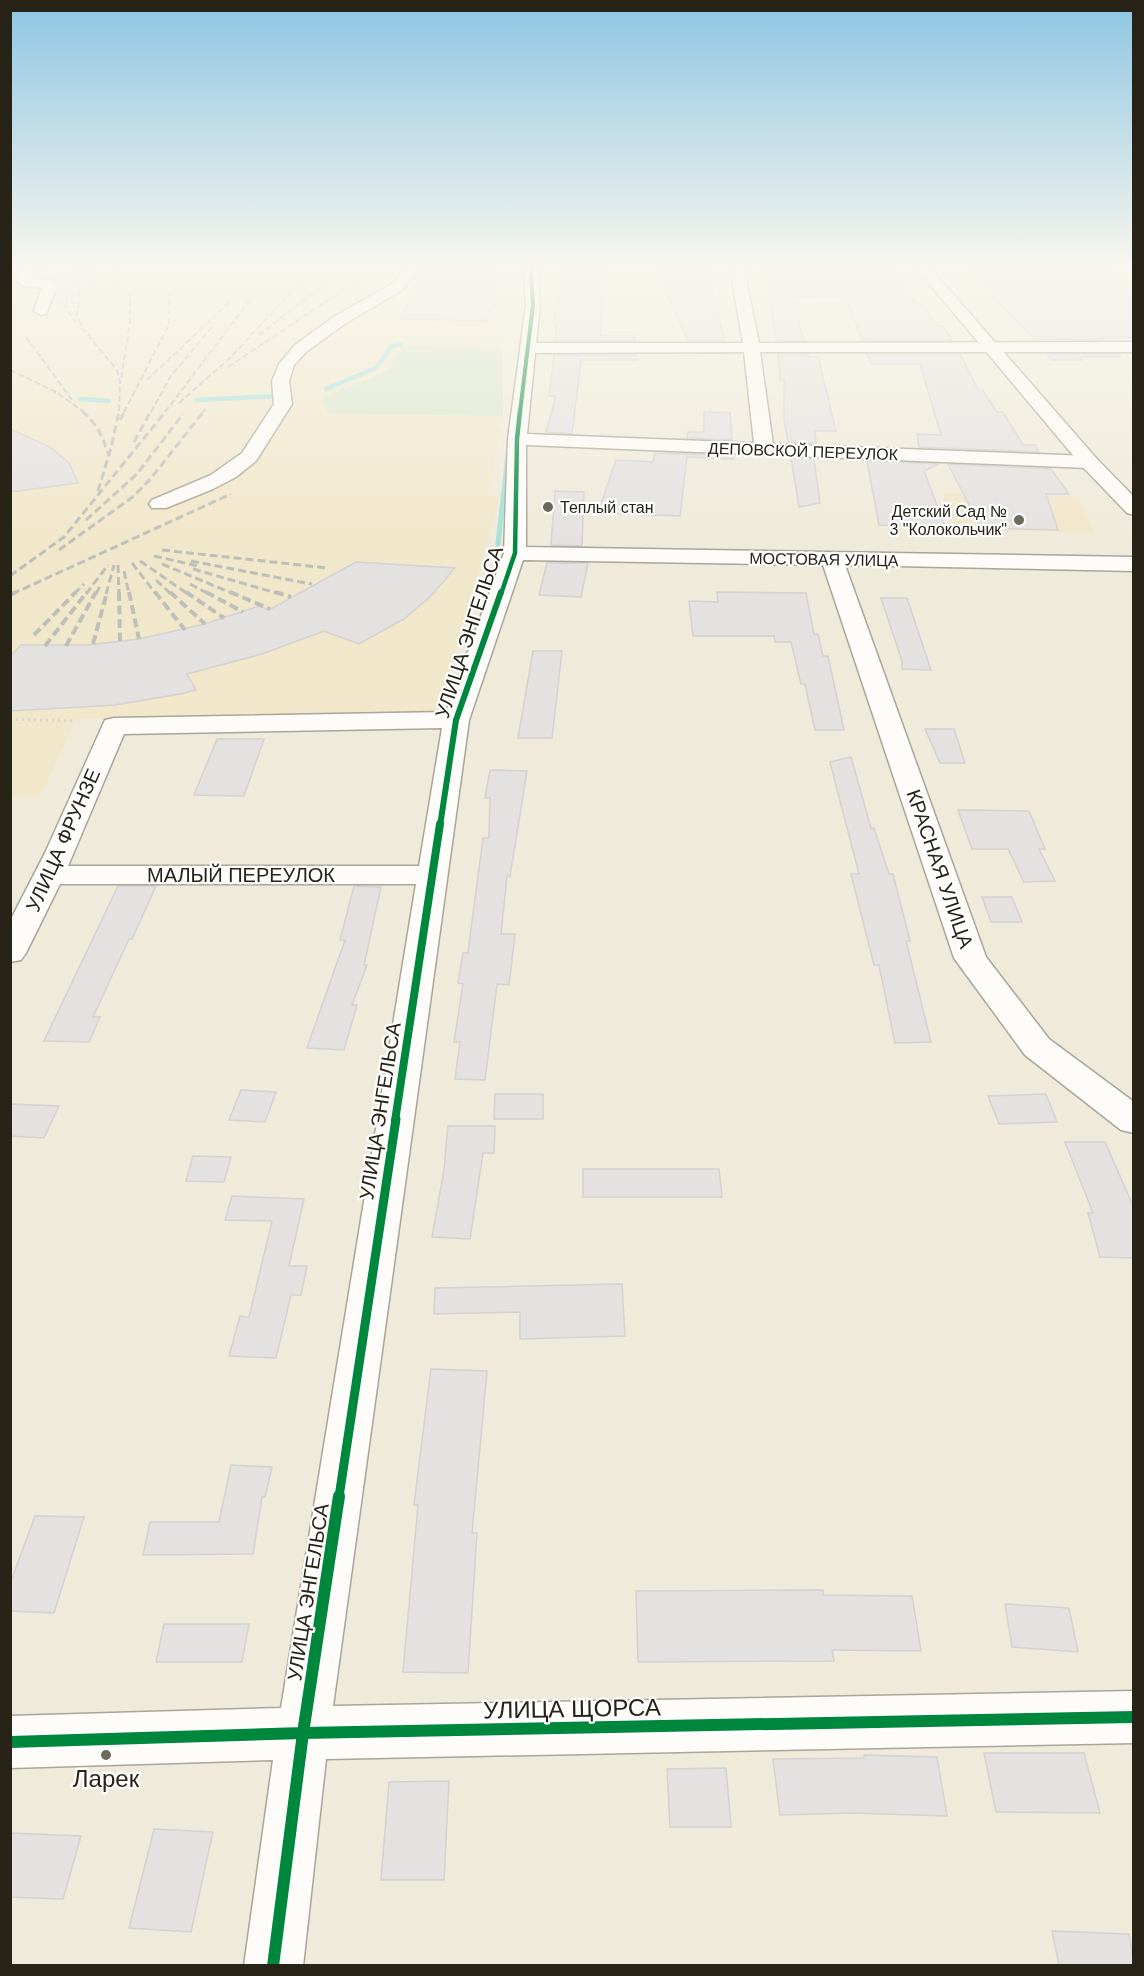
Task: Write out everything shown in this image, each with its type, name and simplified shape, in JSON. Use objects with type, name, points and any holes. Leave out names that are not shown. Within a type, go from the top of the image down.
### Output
[{"type":"street","points":[[159,504],[218,479],[249,457],[283,404],[284,398],[280,391],[281,374],[291,361]]},
{"type":"street","name":"УЛИЦА ЭНГЕЛЬСА","points":[[273,1965],[303,1733],[456,720],[515,553],[517,439],[527,361]]},
{"type":"street","points":[[753,361],[764,449]]},
{"type":"street","points":[[1003,361],[1089,462],[1134,509]]},
{"type":"street","name":"ДЕПОВСКОЙ ПЕРЕУЛОК","points":[[517,439],[1089,462]]},
{"type":"street","name":"МОСТОВАЯ УЛИЦА","points":[[515,553],[1134,564]]},
{"type":"street","name":"КРАСНАЯ УЛИЦА","points":[[832,559],[970,957],[1037,1047],[1134,1121]]},
{"type":"street","name":"УЛИЦА ФРУНЗЕ","points":[[10,953],[48,875],[114,726],[456,720]]},
{"type":"street","name":"МАЛЫЙ ПЕРЕУЛОК","points":[[48,875],[433,875]]},
{"type":"street","name":"УЛИЦА ЩОРСА","points":[[10,1742],[303,1733],[1134,1717]]},
{"type":"path","points":[[10,719],[74,721]]},
{"type":"shaded area","points":[[10,361],[503,361],[503,422],[496,426],[501,429],[488,495],[500,497],[438,712],[76,719],[40,796],[11,797]]},
{"type":"shaded area","name":"Детский Сад № 3 \"Колокольчик\"","points":[[942,493],[1078,497],[1095,533],[952,528]]},
{"type":"green space","points":[[394,361],[503,361],[503,416],[328,413],[322,398],[389,370]]},
{"type":"building","points":[[553,361],[581,361],[572,434],[546,432],[556,396],[549,396]]},
{"type":"building","points":[[779,361],[819,361],[836,431],[815,431],[816,443],[788,442],[784,420],[784,380],[780,380]]},
{"type":"building","points":[[870,361],[964,361],[979,391],[983,391],[997,412],[1003,412],[1023,445],[1035,445],[1039,452],[919,447],[917,434],[941,435],[920,364],[871,364]]},
{"type":"building","points":[[704,412],[730,413],[732,440],[687,438],[688,432],[704,432]]},
{"type":"building","points":[[10,429],[50,447],[69,463],[78,483],[10,492]]},
{"type":"building","points":[[655,453],[733,456],[734,459],[687,457],[680,516],[598,513],[616,460],[653,462]]},
{"type":"building","points":[[791,458],[814,459],[820,503],[799,507]]},
{"type":"building","points":[[867,461],[939,464],[924,471],[945,526],[879,525]]},
{"type":"building","points":[[948,464],[1051,469],[1069,494],[1046,494],[1058,530],[981,528]]},
{"type":"building","points":[[555,491],[584,492],[582,546],[551,545]]},
{"type":"building","points":[[356,562],[455,568],[430,597],[404,619],[359,644],[324,631],[262,654],[187,674],[196,690],[115,705],[10,711],[10,657],[21,645],[88,645],[139,639],[205,624],[259,606],[269,610]]},
{"type":"building","points":[[547,563],[588,563],[581,597],[539,595]]},
{"type":"building","points":[[717,592],[806,593],[814,634],[818,634],[823,656],[828,656],[844,730],[815,730],[805,684],[801,684],[791,642],[775,642],[774,636],[693,636],[689,601],[718,602]]},
{"type":"building","points":[[881,598],[907,598],[931,670],[902,669],[902,661]]},
{"type":"building","points":[[533,651],[562,651],[552,738],[518,738]]},
{"type":"building","points":[[925,729],[954,729],[965,763],[940,763]]},
{"type":"building","points":[[217,739],[264,739],[244,796],[194,795]]},
{"type":"building","points":[[851,757],[871,828],[874,828],[889,874],[893,874],[910,941],[906,941],[931,1042],[895,1043],[879,965],[874,965],[851,874],[859,874],[830,762]]},
{"type":"building","points":[[490,770],[527,771],[510,876],[507,876],[501,934],[515,934],[509,985],[497,984],[485,1080],[455,1079],[460,1042],[454,1042],[463,984],[458,983],[463,953],[468,953],[483,838],[489,838],[490,798],[485,798]]},
{"type":"building","points":[[958,810],[1029,811],[1045,849],[1039,849],[1055,881],[1024,882],[1008,849],[972,849]]},
{"type":"building","points":[[118,886],[156,886],[93,1017],[100,1017],[89,1042],[44,1041]]},
{"type":"building","points":[[354,886],[381,887],[364,965],[367,965],[352,1005],[357,1005],[344,1050],[307,1048],[345,940],[340,940]]},
{"type":"building","points":[[982,897],[1012,897],[1022,922],[991,922]]},
{"type":"building","points":[[241,1090],[276,1092],[265,1122],[229,1120]]},
{"type":"building","points":[[495,1094],[543,1094],[543,1119],[494,1119]]},
{"type":"building","points":[[1046,1094],[1057,1122],[999,1124],[988,1096]]},
{"type":"building","points":[[10,1104],[59,1106],[44,1138],[10,1136]]},
{"type":"building","points":[[448,1126],[495,1126],[494,1153],[483,1153],[470,1239],[432,1237],[444,1170]]},
{"type":"building","points":[[1065,1142],[1105,1142],[1134,1208],[1134,1258],[1100,1257],[1088,1213],[1093,1213]]},
{"type":"building","points":[[193,1156],[231,1157],[224,1182],[186,1181]]},
{"type":"building","points":[[583,1169],[719,1169],[722,1197],[583,1197]]},
{"type":"building","points":[[232,1196],[304,1199],[289,1266],[307,1266],[301,1295],[291,1295],[276,1358],[229,1356],[240,1316],[249,1317],[272,1221],[225,1220]]},
{"type":"building","points":[[622,1284],[625,1336],[520,1339],[520,1312],[434,1314],[435,1288]]},
{"type":"building","points":[[431,1369],[487,1371],[472,1533],[477,1533],[468,1673],[403,1672],[418,1505],[414,1505]]},
{"type":"building","points":[[231,1465],[272,1467],[265,1497],[262,1497],[253,1554],[143,1555],[150,1522],[219,1522]]},
{"type":"building","points":[[35,1516],[84,1517],[54,1613],[10,1611],[10,1584]]},
{"type":"building","points":[[823,1590],[823,1595],[912,1596],[921,1651],[832,1650],[834,1661],[638,1662],[636,1591]]},
{"type":"building","points":[[1005,1604],[1069,1608],[1078,1652],[1012,1647]]},
{"type":"building","points":[[164,1624],[249,1624],[242,1662],[156,1662]]},
{"type":"building","points":[[984,1753],[1084,1753],[1100,1813],[996,1812]]},
{"type":"building","points":[[864,1755],[937,1757],[947,1816],[853,1813],[780,1815],[773,1759],[864,1758]]},
{"type":"building","points":[[726,1768],[731,1827],[670,1827],[667,1769]]},
{"type":"building","points":[[449,1781],[444,1880],[381,1880],[389,1782]]},
{"type":"building","points":[[154,1829],[213,1832],[191,1932],[129,1928]]},
{"type":"building","points":[[10,1833],[81,1836],[63,1899],[10,1897]]},
{"type":"building","points":[[1052,1931],[1129,1934],[1134,1965],[1059,1965]]},
{"type":"waterway","points":[[326,389],[376,368],[381,361]]},
{"type":"waterway","points":[[197,400],[279,396]]},
{"type":"waterway","points":[[80,399],[109,401]]},
{"type":"waterway","points":[[498,544],[508,454]]},
{"type":"railway","points":[[44,361],[72,400]]},
{"type":"railway","points":[[110,361],[117,370],[120,382],[119,412]]},
{"type":"railway","points":[[121,380],[124,361]]},
{"type":"railway","points":[[124,412],[150,361]]},
{"type":"railway","points":[[147,380],[167,361]]},
{"type":"railway","points":[[151,412],[170,377],[183,361]]},
{"type":"railway","points":[[165,412],[204,361]]},
{"type":"railway","points":[[179,403],[226,361]]},
{"type":"railway","points":[[228,367],[237,361]]},
{"type":"railway","points":[[10,370],[56,392],[84,412]]},
{"type":"railway","points":[[82,411],[98,430],[108,454]]},
{"type":"railway","points":[[98,491],[119,411]]},
{"type":"railway","points":[[120,420],[125,411]]},
{"type":"railway","points":[[134,442],[151,411]]},
{"type":"railway","points":[[10,576],[64,537],[166,411]]},
{"type":"railway","points":[[59,550],[134,496],[152,477],[204,411]]},
{"type":"railway","points":[[86,520],[137,474],[183,414]]},
{"type":"railway","points":[[12,594],[231,494]]},
{"type":"railway","points":[[162,550],[328,568]]},
{"type":"railway","points":[[154,556],[198,566]]},
{"type":"railway","points":[[140,561],[188,594]]},
{"type":"railway","points":[[191,561],[312,584]]},
{"type":"railway","points":[[132,563],[156,594]]},
{"type":"railway","points":[[162,564],[234,594]]},
{"type":"railway","points":[[86,594],[108,565]]},
{"type":"railway","points":[[106,594],[114,565]]},
{"type":"railway","points":[[118,565],[119,594]]},
{"type":"railway","points":[[193,569],[280,594]]},
{"type":"railway","points":[[124,571],[129,594]]},
{"type":"railway","points":[[156,580],[171,594]]},
{"type":"railway","points":[[76,592],[84,584]]},
{"type":"railway","points":[[190,584],[209,594]]},
{"type":"railway","points":[[96,594],[100,586]]},
{"type":"railway","points":[[12,594],[16,592]]},
{"type":"railway","points":[[34,635],[76,592]]},
{"type":"railway","points":[[45,646],[87,592]]},
{"type":"railway","points":[[66,646],[96,592]]},
{"type":"railway","points":[[93,644],[107,592]]},
{"type":"railway","points":[[119,592],[120,641]]},
{"type":"railway","points":[[129,592],[139,639]]},
{"type":"railway","points":[[155,592],[185,630]]},
{"type":"railway","points":[[170,592],[205,624]]},
{"type":"railway","points":[[186,592],[224,618]]},
{"type":"railway","points":[[206,592],[243,612]]},
{"type":"railway","points":[[230,592],[270,609]]},
{"type":"railway","points":[[275,592],[291,597]]},
{"type":"cycle path","points":[[273,1966],[303,1733],[456,720],[515,553],[517,439],[526,361]]},
{"type":"cycle path","points":[[10,1742],[303,1733],[1134,1717]]},
{"type":"place","name":"Теплый стан","points":[[548,507]]},
{"type":"place","name":"Детский Сад № 3 \"Колокольчик\"","points":[[1019,520]]},
{"type":"place","name":"Ларек","points":[[106,1755]]}]
